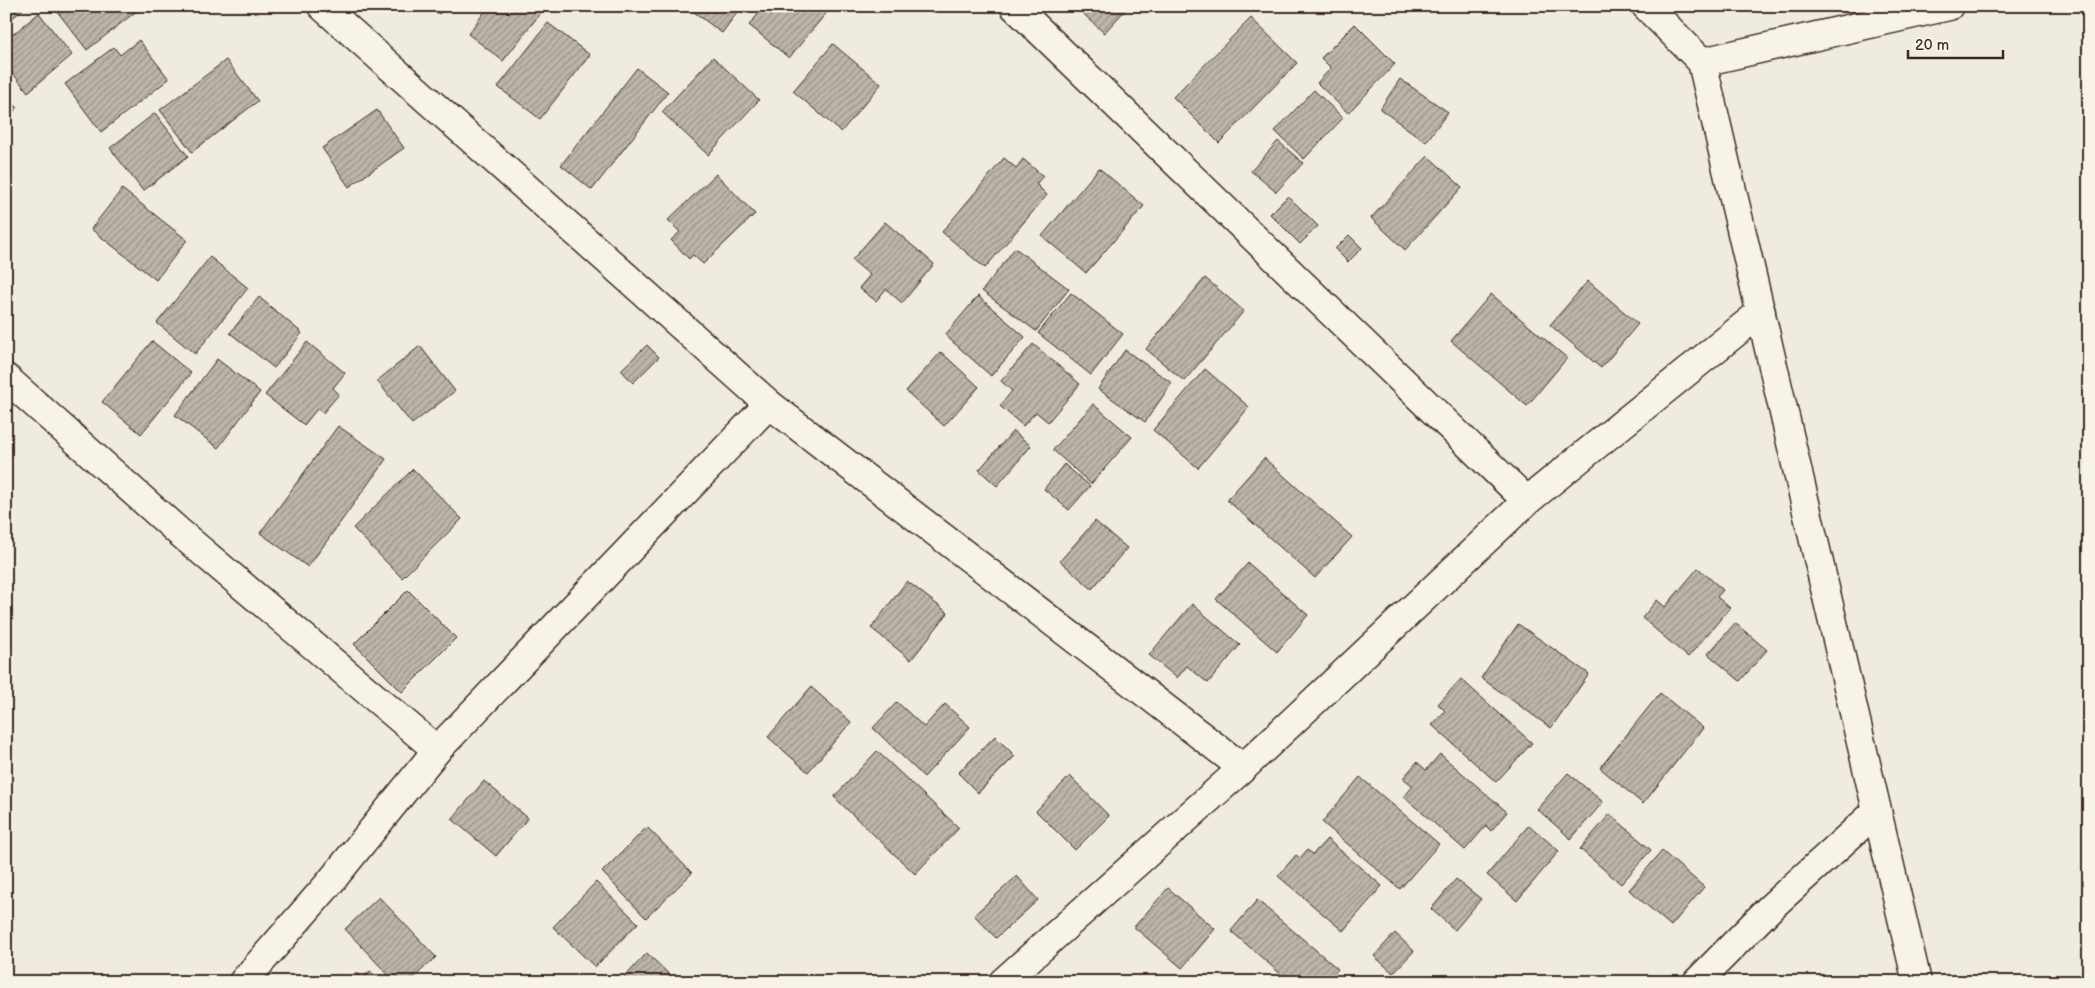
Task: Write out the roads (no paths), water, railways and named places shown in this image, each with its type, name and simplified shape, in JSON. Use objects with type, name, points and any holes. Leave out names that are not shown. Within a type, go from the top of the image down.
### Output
[{"type":"street","points":[[322,6],[770,404],[1243,768]]},
{"type":"street","points":[[1014,6],[1527,501]]},
{"type":"street","points":[[1646,6],[1702,62],[1917,982]]},
{"type":"street","points":[[1702,62],[1949,6]]},
{"type":"street","points":[[1003,982],[1243,768],[1527,501],[1761,312]]},
{"type":"street","points":[[6,378],[179,532],[437,750]]},
{"type":"street","points":[[242,982],[327,886],[437,750],[770,404]]},
{"type":"street","points":[[1697,982],[1770,908],[1877,811]]}]
